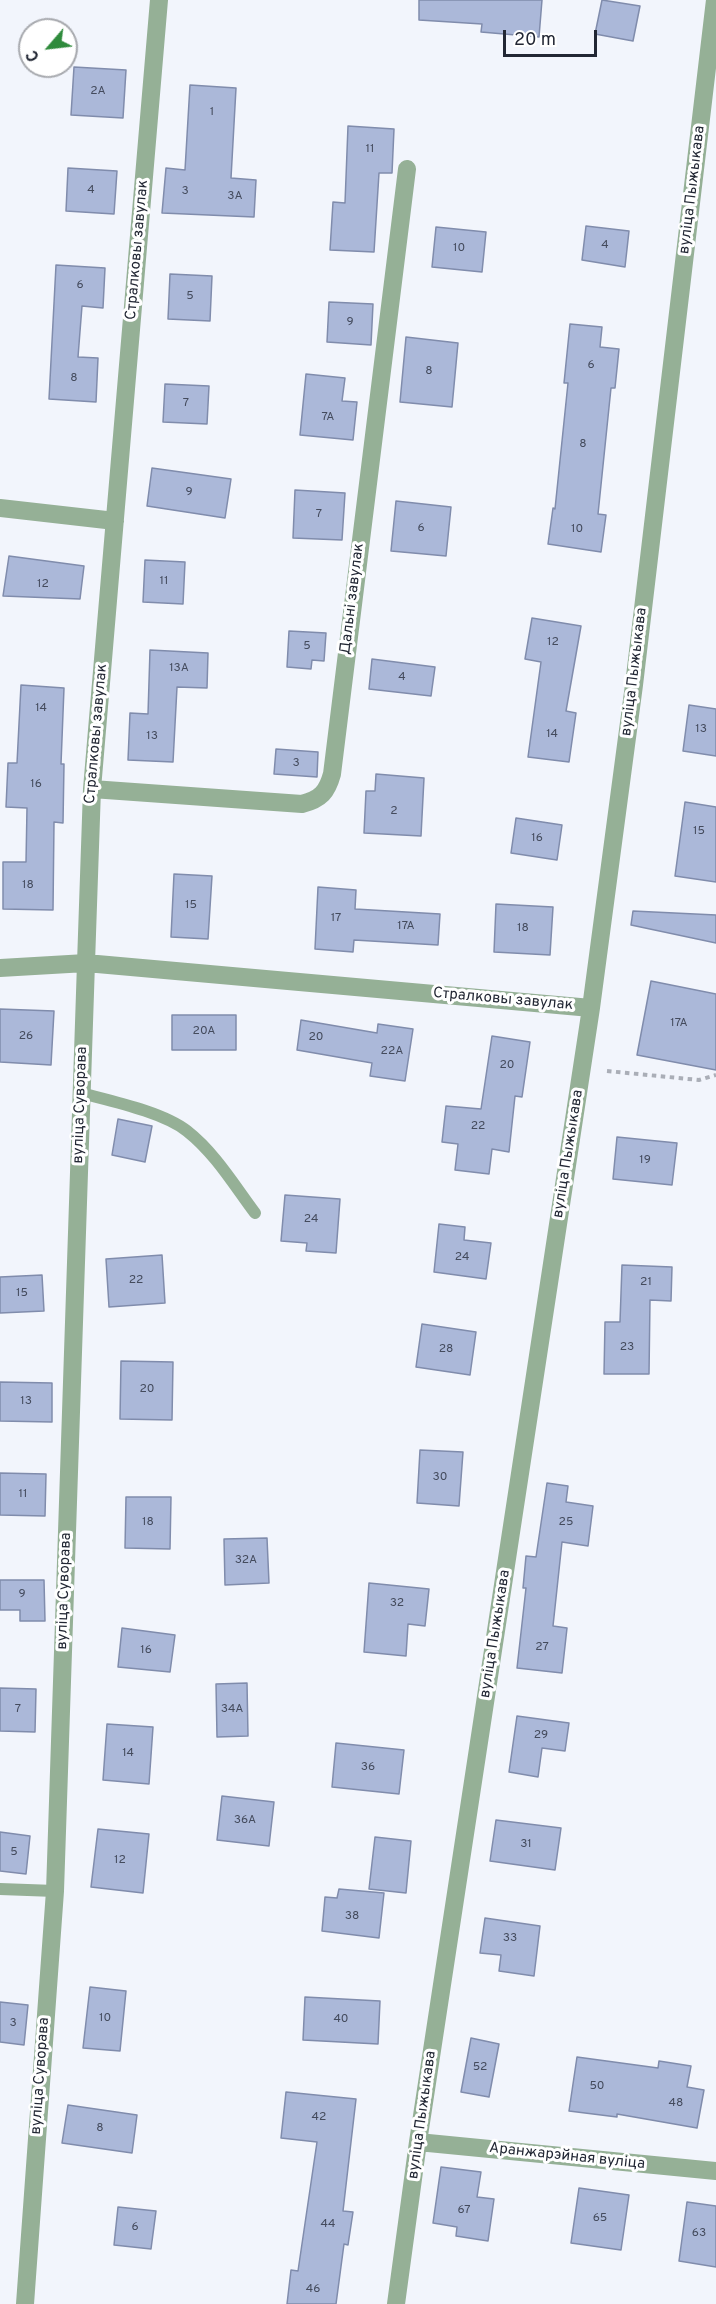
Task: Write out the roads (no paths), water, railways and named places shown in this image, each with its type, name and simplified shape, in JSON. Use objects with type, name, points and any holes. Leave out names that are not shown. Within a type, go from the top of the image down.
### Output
[{"type":"street","name":"Стралковы завулак","points":[[159,0],[92,789],[86,963],[591,1008]]},
{"type":"street","name":"вуліца Пыжыкава","points":[[396,2304],[418,2142],[591,1008],[636,673],[715,0]]},
{"type":"street","name":"Дальні завулак","points":[[92,789],[302,804],[316,800],[327,790],[332,774],[407,169]]},
{"type":"street","points":[[0,508],[115,521]]},
{"type":"street","points":[[0,968],[86,963]]},
{"type":"street","name":"вуліца Суворава","points":[[24,2304],[55,1891],[86,963]]},
{"type":"street","name":"Аранжарэйная вуліца","points":[[418,2142],[716,2171]]},
{"type":"lane","points":[[81,1093],[145,1111],[185,1129],[215,1159],[255,1213]]},
{"type":"lane","points":[[0,1889],[55,1891]]}]
